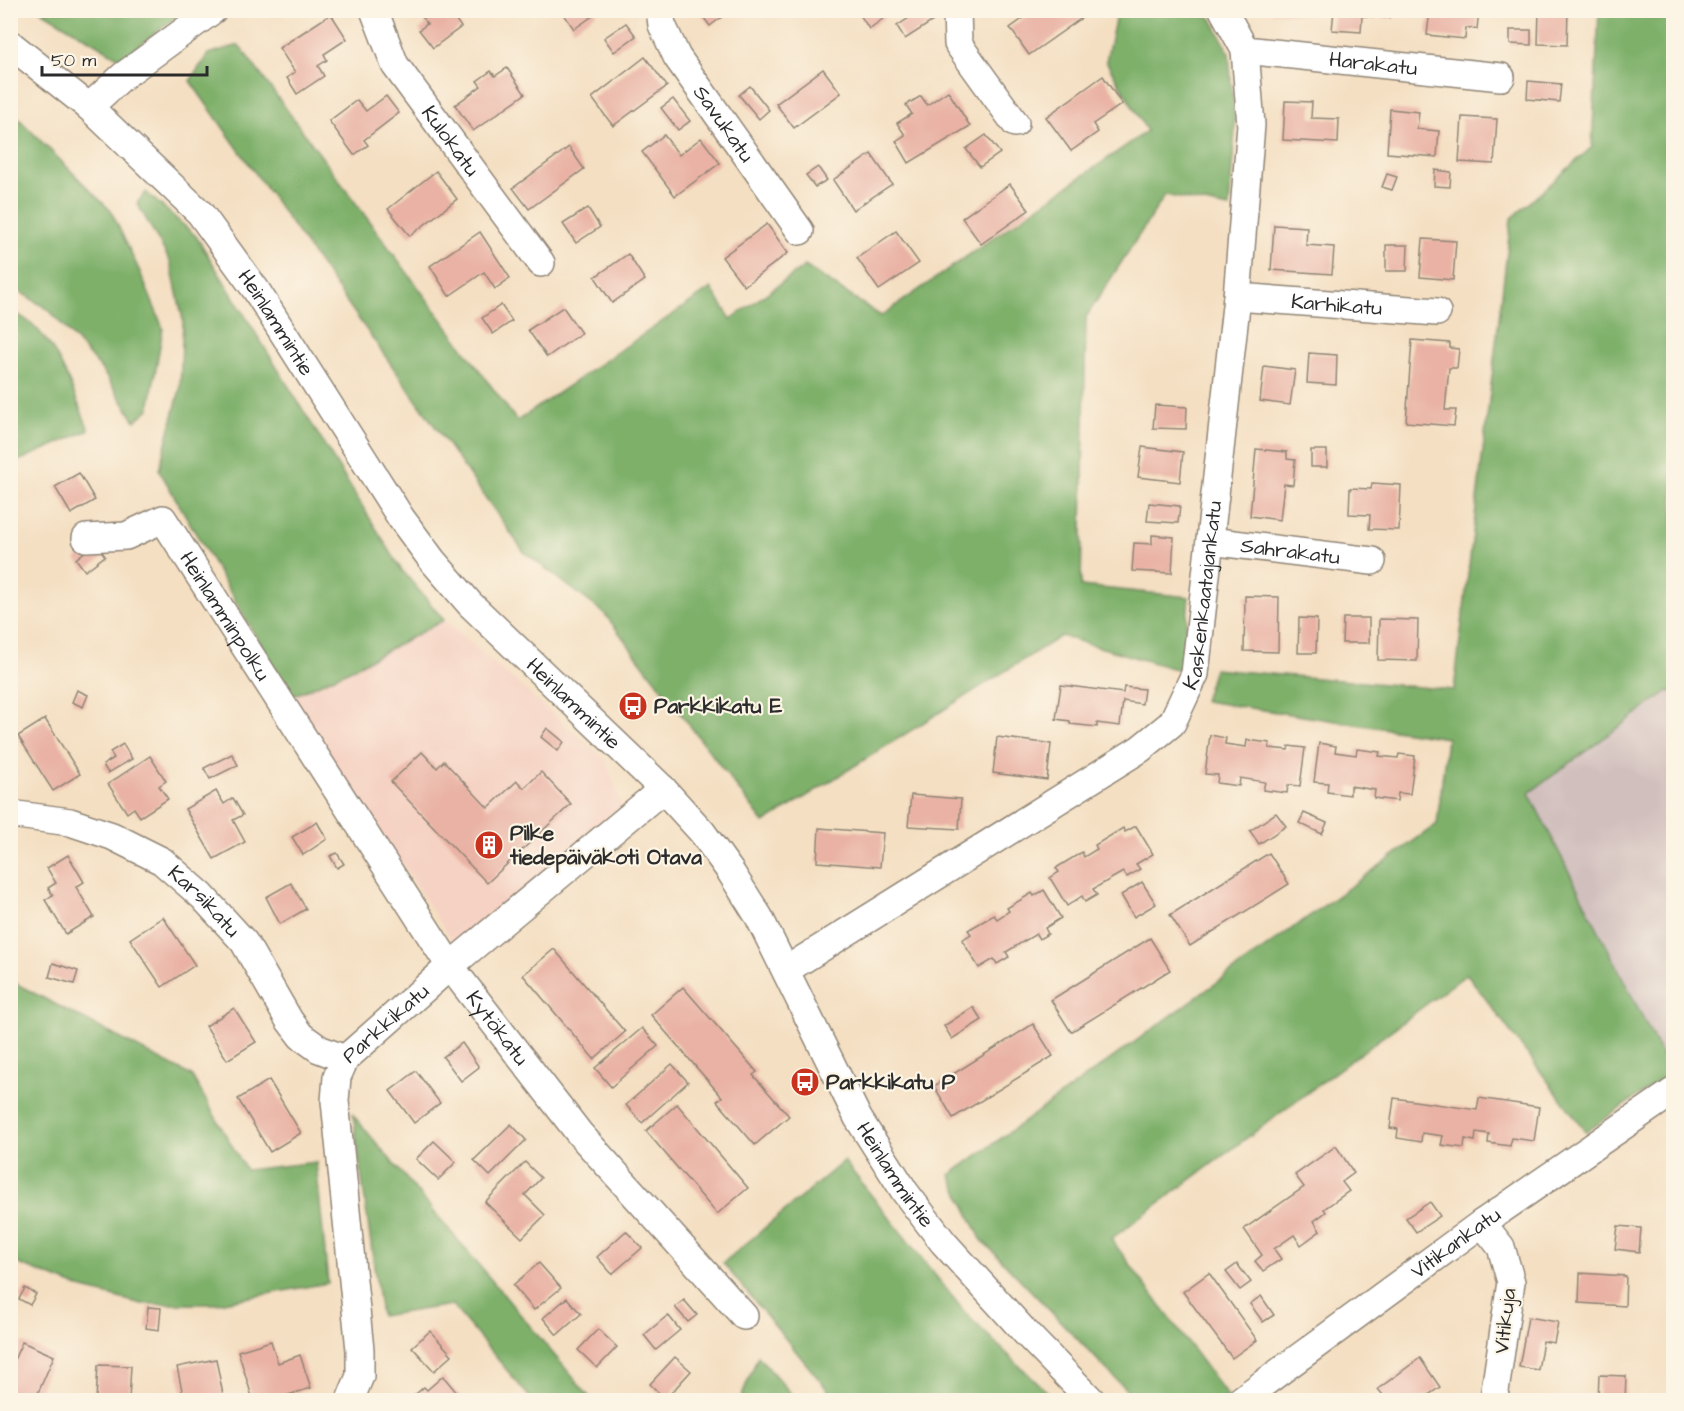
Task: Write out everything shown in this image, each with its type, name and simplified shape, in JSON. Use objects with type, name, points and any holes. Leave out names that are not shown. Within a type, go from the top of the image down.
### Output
[{"type":"street","points":[[89,107],[123,76],[213,10]]},
{"type":"street","name":"Kulokatu","points":[[374,10],[395,65],[541,263]]},
{"type":"street","name":"Savukatu","points":[[660,10],[662,25],[677,57],[800,231]]},
{"type":"street","points":[[957,10],[958,44],[1015,123]]},
{"type":"street","name":"Kaskenkaatajankatu","points":[[786,970],[1140,749],[1172,723],[1195,674],[1237,297],[1251,125],[1245,51],[1223,10]]},
{"type":"street","name":"Heinlammintie","points":[[10,44],[89,107],[200,213],[256,290],[401,518],[432,560],[470,604],[663,789],[702,832],[759,917],[858,1118],[905,1192],[943,1242],[1091,1401]]},
{"type":"street","name":"Harakatu","points":[[1245,51],[1501,77]]},
{"type":"street","name":"Karhikatu","points":[[1237,297],[1437,312]]},
{"type":"street","name":"Heinlamminpolku","points":[[86,538],[126,536],[163,519],[288,713]]},
{"type":"street","name":"Sahrakatu","points":[[1210,541],[1372,561]]},
{"type":"street","name":"Kytökatu","points":[[288,713],[450,966],[579,1133],[744,1316]]},
{"type":"street","name":"Parkkikatu","points":[[350,1400],[360,1376],[360,1350],[335,1101],[337,1077],[345,1059],[450,966],[663,789]]},
{"type":"street","name":"Karsikatu","points":[[10,814],[80,826],[112,836],[162,861],[202,896],[244,942],[289,1020],[301,1036],[318,1049],[345,1059]]},
{"type":"street","name":"Vitikankatu","points":[[1241,1401],[1482,1223],[1674,1091]]},
{"type":"street","name":"Vitikuja","points":[[1482,1223],[1501,1247],[1511,1282],[1495,1391]]},
{"type":"shaded area","points":[[444,620],[606,760],[623,809],[455,945],[291,697],[354,668]]},
{"type":"shaded area","points":[[1668,690],[1673,692],[1673,1079],[1529,793]]},
{"type":"green space","points":[[41,11],[184,11],[121,59]]},
{"type":"green space","points":[[1117,11],[1202,11],[1212,19],[1229,53],[1235,129],[1229,208],[1165,195],[1086,317],[1081,586],[1189,597],[1182,671],[1061,636],[764,823],[604,613],[524,552],[190,81],[208,54],[239,45],[517,421],[711,288],[731,319],[805,266],[881,316],[1147,131],[1106,61]]},
{"type":"green space","points":[[1599,11],[1673,11],[1673,692],[1668,691],[1529,793],[1671,1073],[1586,1132],[1467,974],[1111,1239],[1229,1398],[1136,1400],[981,1239],[950,1175],[1437,824],[1447,738],[1204,701],[1214,669],[1454,690],[1511,219],[1592,147]]},
{"type":"green space","points":[[11,111],[111,211],[163,328],[149,409],[135,421],[102,370],[49,310],[11,286]]},
{"type":"green space","points":[[146,192],[196,236],[401,569],[444,620],[354,668],[291,697],[159,470],[180,389],[183,320],[170,261],[137,203]]},
{"type":"green space","points":[[10,311],[26,319],[50,345],[68,379],[89,430],[11,464]]},
{"type":"green space","points":[[11,981],[192,1076],[246,1170],[316,1162],[328,1283],[212,1304],[142,1304],[80,1288],[11,1261]]},
{"type":"green space","points":[[353,1115],[592,1400],[532,1400],[452,1305],[381,1316]]},
{"type":"green space","points":[[844,1161],[967,1315],[1055,1400],[836,1400],[723,1263]]},
{"type":"green space","points":[[758,1356],[793,1396],[796,1400],[740,1400]]},
{"type":"building","points":[[417,10],[461,10],[453,16],[461,27],[433,48],[419,30],[427,24]]},
{"type":"building","points":[[561,10],[595,10],[597,13],[574,29]]},
{"type":"building","points":[[698,10],[731,10],[710,26]]},
{"type":"building","points":[[857,10],[895,10],[869,29]]},
{"type":"building","points":[[921,10],[926,10],[933,21],[905,39],[897,26]]},
{"type":"building","points":[[1035,10],[1078,10],[1083,17],[1029,55],[1010,28]]},
{"type":"building","points":[[1272,10],[1311,10],[1311,14],[1272,12]]},
{"type":"building","points":[[1334,10],[1390,10],[1389,18],[1362,16],[1361,32],[1332,30]]},
{"type":"building","points":[[1430,10],[1479,10],[1477,29],[1466,28],[1465,39],[1427,35]]},
{"type":"building","points":[[1539,10],[1568,10],[1567,45],[1538,44]]},
{"type":"building","points":[[331,14],[347,39],[324,54],[327,60],[318,66],[324,76],[297,94],[287,78],[295,72],[279,48]]},
{"type":"building","points":[[626,23],[636,36],[614,52],[604,38]]},
{"type":"building","points":[[1510,30],[1531,30],[1531,45],[1510,44]]},
{"type":"building","points":[[645,57],[667,86],[613,126],[592,98]]},
{"type":"building","points":[[507,68],[525,94],[473,131],[455,105],[481,86],[477,81],[491,71],[495,76]]},
{"type":"building","points":[[823,69],[841,93],[794,128],[776,104]]},
{"type":"building","points":[[1103,76],[1122,104],[1093,124],[1098,132],[1071,151],[1046,117]]},
{"type":"building","points":[[1528,81],[1561,84],[1559,102],[1527,99]]},
{"type":"building","points":[[750,86],[769,110],[759,119],[739,95]]},
{"type":"building","points":[[948,91],[970,126],[909,163],[896,141],[905,135],[897,123],[912,114],[906,105],[921,96],[927,105]]},
{"type":"building","points":[[386,96],[399,113],[364,140],[368,145],[354,155],[329,121],[357,100],[366,111]]},
{"type":"building","points":[[673,99],[690,121],[678,130],[661,108]]},
{"type":"building","points":[[1285,101],[1312,102],[1311,118],[1339,119],[1338,143],[1283,140]]},
{"type":"building","points":[[1390,109],[1419,112],[1417,129],[1439,131],[1437,157],[1387,153]]},
{"type":"building","points":[[1462,117],[1497,119],[1494,164],[1459,162]]},
{"type":"building","points":[[664,135],[679,155],[701,138],[720,163],[675,196],[642,152]]},
{"type":"building","points":[[986,135],[1000,153],[980,167],[966,149]]},
{"type":"building","points":[[569,147],[584,169],[529,209],[513,188]]},
{"type":"building","points":[[871,154],[892,184],[853,210],[833,180]]},
{"type":"building","points":[[818,167],[827,180],[815,187],[806,175]]},
{"type":"building","points":[[1435,170],[1451,172],[1450,187],[1434,186]]},
{"type":"building","points":[[436,171],[457,199],[410,236],[388,209]]},
{"type":"building","points":[[1387,174],[1397,177],[1392,190],[1382,187]]},
{"type":"building","points":[[1010,184],[1029,210],[981,244],[962,218]]},
{"type":"building","points":[[588,208],[600,227],[576,243],[563,224]]},
{"type":"building","points":[[767,224],[788,253],[744,286],[722,257]]},
{"type":"building","points":[[1274,225],[1307,227],[1306,245],[1334,247],[1332,274],[1271,270]]},
{"type":"building","points":[[896,231],[919,263],[879,290],[857,258]]},
{"type":"building","points":[[480,232],[510,278],[495,289],[484,272],[449,296],[430,266]]},
{"type":"building","points":[[1423,239],[1456,241],[1453,280],[1420,277]]},
{"type":"building","points":[[1386,245],[1408,245],[1407,271],[1386,271]]},
{"type":"building","points":[[628,254],[645,280],[612,303],[595,277]]},
{"type":"building","points":[[501,305],[512,321],[493,334],[482,318]]},
{"type":"building","points":[[563,307],[581,333],[547,357],[528,330]]},
{"type":"building","points":[[1412,340],[1450,343],[1450,348],[1459,349],[1457,368],[1449,368],[1445,410],[1456,410],[1454,426],[1406,422]]},
{"type":"building","points":[[1309,353],[1337,355],[1336,385],[1307,383]]},
{"type":"building","points":[[1264,366],[1295,370],[1290,405],[1260,401]]},
{"type":"building","points":[[1155,405],[1187,407],[1186,429],[1153,428]]},
{"type":"building","points":[[1142,447],[1183,452],[1180,482],[1138,477]]},
{"type":"building","points":[[1256,449],[1287,452],[1287,459],[1295,460],[1293,485],[1284,484],[1280,520],[1250,516]]},
{"type":"building","points":[[1311,450],[1327,450],[1327,467],[1311,467]]},
{"type":"building","points":[[79,473],[95,500],[71,514],[55,487]]},
{"type":"building","points":[[1372,483],[1401,485],[1399,530],[1369,529],[1370,515],[1349,514],[1350,488],[1371,489]]},
{"type":"building","points":[[1149,503],[1180,506],[1178,523],[1147,521]]},
{"type":"building","points":[[1152,535],[1174,537],[1172,573],[1132,571],[1134,543],[1152,544]]},
{"type":"building","points":[[96,543],[105,556],[85,571],[76,559]]},
{"type":"building","points":[[1245,596],[1279,597],[1278,652],[1244,651]]},
{"type":"building","points":[[1299,618],[1317,619],[1316,653],[1298,653]]},
{"type":"building","points":[[1343,618],[1369,618],[1369,643],[1342,643]]},
{"type":"building","points":[[1379,619],[1418,620],[1417,661],[1378,660]]},
{"type":"building","points":[[1061,685],[1123,693],[1124,687],[1144,689],[1142,704],[1123,701],[1120,726],[1097,723],[1097,727],[1070,724],[1070,721],[1056,719]]},
{"type":"building","points":[[77,690],[88,695],[83,707],[72,702]]},
{"type":"building","points":[[45,719],[80,774],[53,791],[18,736]]},
{"type":"building","points":[[547,728],[564,742],[558,751],[541,737]]},
{"type":"building","points":[[1210,735],[1226,738],[1225,744],[1246,747],[1247,740],[1270,743],[1269,748],[1288,750],[1289,746],[1305,748],[1300,786],[1288,785],[1287,793],[1263,790],[1265,782],[1240,778],[1239,786],[1217,783],[1218,775],[1205,774]]},
{"type":"building","points":[[997,737],[1051,744],[1047,780],[993,773]]},
{"type":"building","points":[[1319,743],[1336,746],[1335,752],[1356,755],[1357,749],[1380,752],[1379,756],[1398,758],[1399,754],[1415,756],[1410,794],[1398,793],[1397,801],[1374,798],[1375,790],[1350,786],[1350,795],[1327,792],[1328,783],[1314,782]]},
{"type":"building","points":[[123,744],[132,759],[108,773],[103,765],[114,758],[110,752]]},
{"type":"building","name":"Pilke tiedepäiväkoti Otava","points":[[422,752],[437,768],[444,761],[488,808],[517,781],[524,788],[541,772],[571,804],[487,883],[391,782]]},
{"type":"building","points":[[232,754],[238,765],[210,779],[204,768]]},
{"type":"building","points":[[150,756],[166,781],[159,786],[168,799],[140,817],[134,808],[127,813],[108,784]]},
{"type":"building","points":[[216,791],[224,804],[233,798],[243,815],[233,820],[245,842],[214,859],[185,809]]},
{"type":"building","points":[[911,795],[961,799],[959,829],[908,826]]},
{"type":"building","points":[[1276,813],[1286,826],[1259,844],[1250,831]]},
{"type":"building","points":[[1304,813],[1327,823],[1322,834],[1299,823]]},
{"type":"building","points":[[317,822],[327,839],[303,855],[292,837]]},
{"type":"building","points":[[1136,826],[1153,854],[1136,864],[1140,869],[1127,877],[1123,872],[1093,889],[1097,895],[1085,902],[1082,896],[1067,906],[1050,878],[1059,872],[1056,868],[1082,852],[1084,857],[1097,849],[1095,845],[1123,828],[1125,832]]},
{"type":"building","points":[[819,828],[883,833],[880,867],[817,862]]},
{"type":"building","points":[[337,853],[344,864],[337,868],[330,856]]},
{"type":"building","points":[[1269,853],[1289,884],[1190,946],[1170,915]]},
{"type":"building","points":[[68,855],[84,882],[76,887],[94,917],[66,934],[45,900],[53,895],[48,888],[56,883],[47,868]]},
{"type":"building","points":[[1142,882],[1156,904],[1134,917],[1121,895]]},
{"type":"building","points":[[291,883],[306,909],[280,924],[266,897]]},
{"type":"building","points":[[1044,890],[1061,918],[1045,928],[1048,934],[1039,939],[1036,934],[1006,952],[1009,957],[997,964],[994,959],[979,968],[962,940],[971,934],[968,930],[994,915],[997,919],[1009,911],[1007,908],[1032,893],[1034,896]]},
{"type":"building","points":[[163,917],[195,965],[162,987],[130,939]]},
{"type":"building","points":[[1150,938],[1170,970],[1071,1032],[1051,1000]]},
{"type":"building","points":[[554,949],[625,1032],[594,1059],[523,975]]},
{"type":"building","points":[[53,963],[78,971],[74,984],[49,977]]},
{"type":"building","points":[[683,987],[757,1072],[753,1075],[789,1116],[755,1145],[717,1101],[722,1097],[651,1015]]},
{"type":"building","points":[[973,1007],[982,1020],[952,1039],[944,1026]]},
{"type":"building","points":[[234,1008],[256,1042],[227,1060],[206,1026]]},
{"type":"building","points":[[1033,1024],[1053,1056],[953,1118],[934,1086]]},
{"type":"building","points":[[642,1028],[658,1046],[611,1087],[595,1068]]},
{"type":"building","points":[[462,1043],[479,1067],[461,1081],[443,1057]]},
{"type":"building","points":[[672,1064],[688,1082],[642,1123],[626,1105]]},
{"type":"building","points":[[416,1071],[440,1103],[414,1123],[390,1091]]},
{"type":"building","points":[[269,1080],[301,1133],[270,1152],[238,1099]]},
{"type":"building","points":[[1394,1098],[1477,1110],[1479,1098],[1539,1107],[1534,1141],[1512,1138],[1510,1146],[1488,1143],[1489,1134],[1476,1132],[1475,1141],[1465,1139],[1464,1148],[1441,1145],[1443,1136],[1422,1133],[1421,1142],[1397,1138],[1398,1129],[1390,1128]]},
{"type":"building","points":[[677,1104],[748,1188],[717,1214],[646,1131]]},
{"type":"building","points":[[511,1124],[526,1140],[490,1176],[474,1160]]},
{"type":"building","points":[[434,1141],[456,1162],[438,1180],[416,1159]]},
{"type":"building","points":[[1336,1146],[1354,1173],[1342,1182],[1349,1191],[1324,1209],[1326,1212],[1314,1221],[1320,1231],[1301,1245],[1294,1235],[1274,1249],[1281,1259],[1263,1271],[1255,1261],[1262,1255],[1244,1229],[1304,1187],[1295,1175]]},
{"type":"building","points":[[525,1162],[541,1178],[525,1195],[545,1215],[522,1238],[485,1202]]},
{"type":"building","points":[[1430,1202],[1440,1216],[1416,1232],[1406,1218]]},
{"type":"building","points":[[1618,1226],[1641,1228],[1639,1252],[1615,1249]]},
{"type":"building","points":[[626,1231],[642,1248],[612,1274],[597,1257]]},
{"type":"building","points":[[539,1263],[561,1288],[534,1310],[513,1285]]},
{"type":"building","points":[[1237,1264],[1251,1282],[1240,1290],[1226,1272]]},
{"type":"building","points":[[1209,1273],[1257,1340],[1232,1358],[1183,1292]]},
{"type":"building","points":[[1580,1273],[1626,1276],[1625,1306],[1579,1303]]},
{"type":"building","points":[[25,1288],[36,1294],[30,1305],[19,1299]]},
{"type":"building","points":[[1261,1296],[1274,1315],[1263,1322],[1250,1304]]},
{"type":"building","points":[[567,1298],[581,1314],[557,1335],[543,1318]]},
{"type":"building","points":[[684,1300],[697,1315],[688,1322],[675,1307]]},
{"type":"building","points":[[148,1307],[161,1308],[159,1330],[146,1328]]},
{"type":"building","points":[[668,1315],[680,1330],[656,1350],[644,1335]]},
{"type":"building","points":[[1528,1317],[1558,1322],[1554,1343],[1543,1341],[1538,1370],[1519,1367]]},
{"type":"building","points":[[598,1329],[617,1347],[597,1368],[578,1350]]},
{"type":"building","points":[[430,1331],[452,1355],[434,1371],[412,1347]]},
{"type":"building","points":[[271,1341],[278,1363],[300,1355],[311,1388],[272,1400],[253,1400],[238,1351]]},
{"type":"building","points":[[22,1342],[54,1356],[35,1400],[10,1400],[10,1369]]},
{"type":"building","points":[[675,1357],[691,1371],[671,1393],[679,1400],[655,1400],[660,1394],[650,1384]]},
{"type":"building","points":[[1420,1358],[1440,1387],[1421,1400],[1387,1400],[1378,1389]]},
{"type":"building","points":[[216,1359],[224,1400],[184,1400],[177,1367]]},
{"type":"building","points":[[98,1365],[131,1366],[129,1400],[96,1400]]},
{"type":"building","points":[[1599,1375],[1626,1376],[1625,1400],[1598,1400]]},
{"type":"building","points":[[443,1376],[463,1400],[410,1399],[424,1387],[427,1390]]},
{"type":"place","name":"Parkkikatu E","points":[[633,706]]},
{"type":"place","name":"Pilke tiedepäiväkoti Otava","points":[[489,845]]},
{"type":"place","name":"Parkkikatu P","points":[[805,1082]]}]
